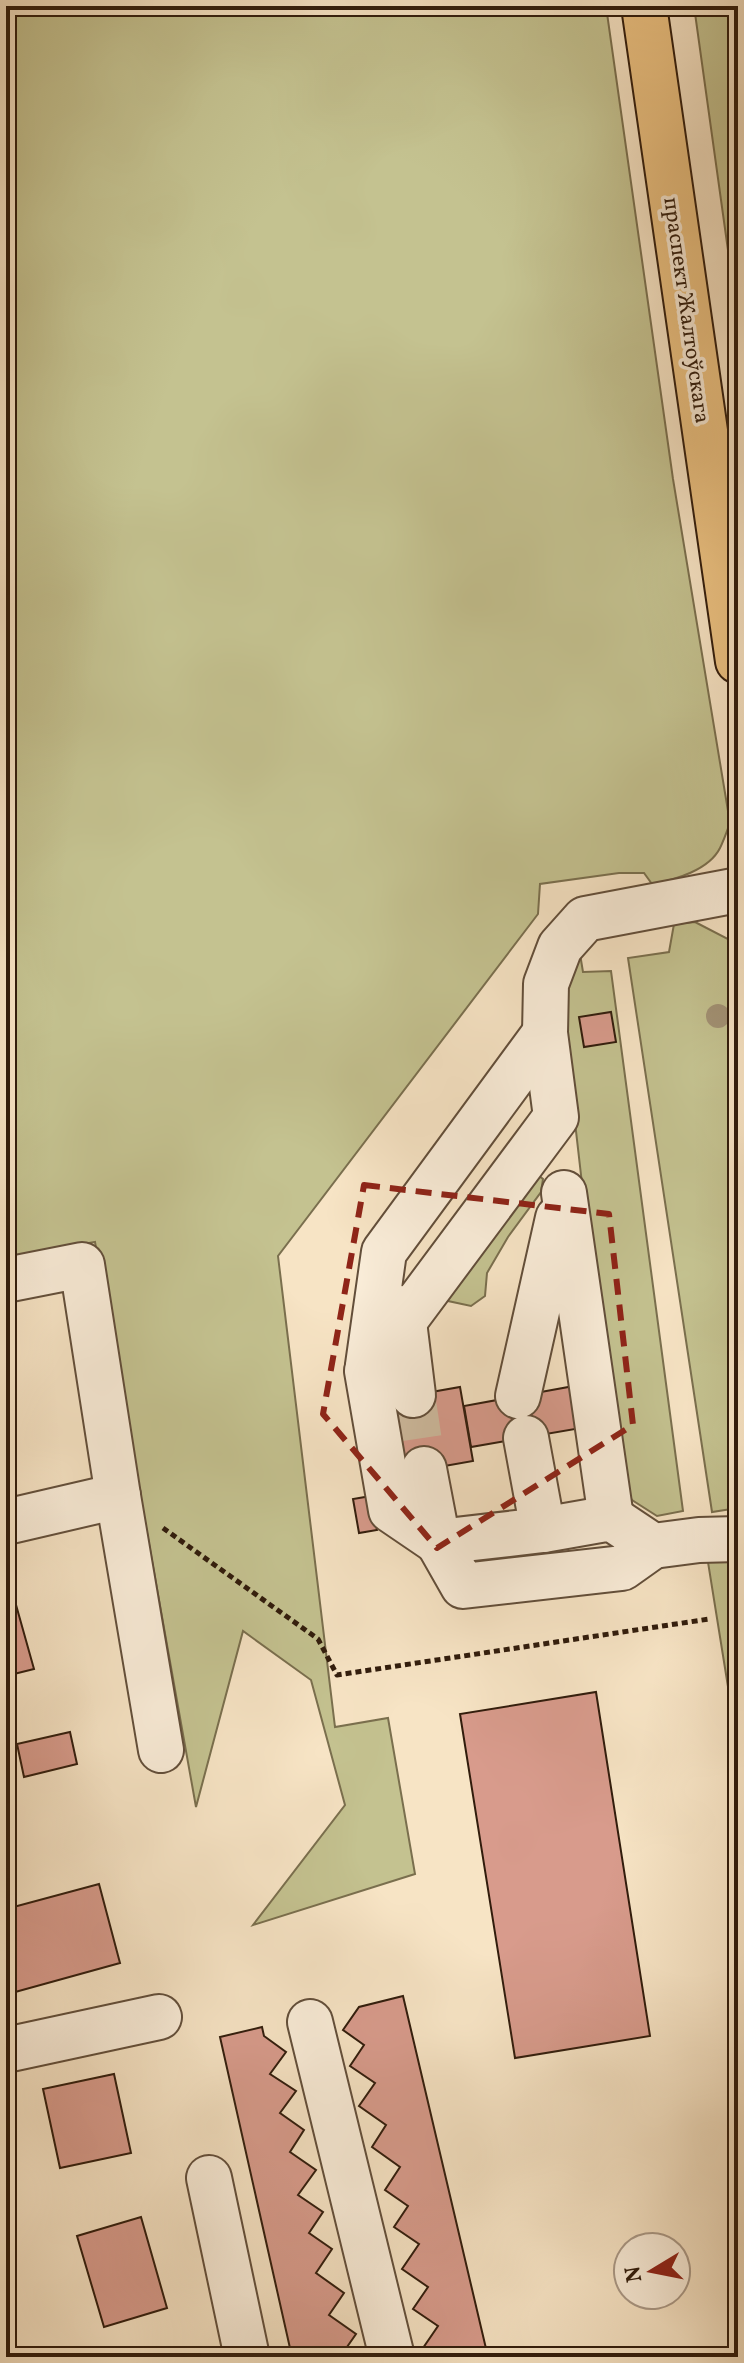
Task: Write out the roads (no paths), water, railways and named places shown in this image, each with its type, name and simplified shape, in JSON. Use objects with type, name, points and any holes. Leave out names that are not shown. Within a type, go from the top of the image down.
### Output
[{"type":"main road","name":"праспект Жалтоўскага","points":[[644,6],[738,661]]},
{"type":"street","points":[[611,1518],[564,1193],[545,1033],[546,984],[560,947],[585,919],[738,890]]},
{"type":"street","points":[[545,1033],[394,1288],[367,1371],[391,1510],[438,1542],[543,1530],[611,1518],[653,1546]]},
{"type":"street","points":[[367,1371],[394,1288],[553,1097]]},
{"type":"street","points":[[518,1396],[564,1193]]},
{"type":"street","points":[[6,1280],[82,1265],[161,1750]]},
{"type":"street","points":[[394,1288],[413,1395]]},
{"type":"street","points":[[526,1438],[543,1530]]},
{"type":"street","points":[[424,1469],[438,1542],[463,1586],[622,1568],[653,1546],[738,1539]]},
{"type":"street","points":[[6,1522],[118,1496]]},
{"type":"street","points":[[6,2050],[159,2017]]},
{"type":"street","points":[[310,2022],[392,2357]]},
{"type":"street","points":[[209,2178],[247,2357]]},
{"type":"tunnel","points":[[413,1395],[424,1469]]}]
